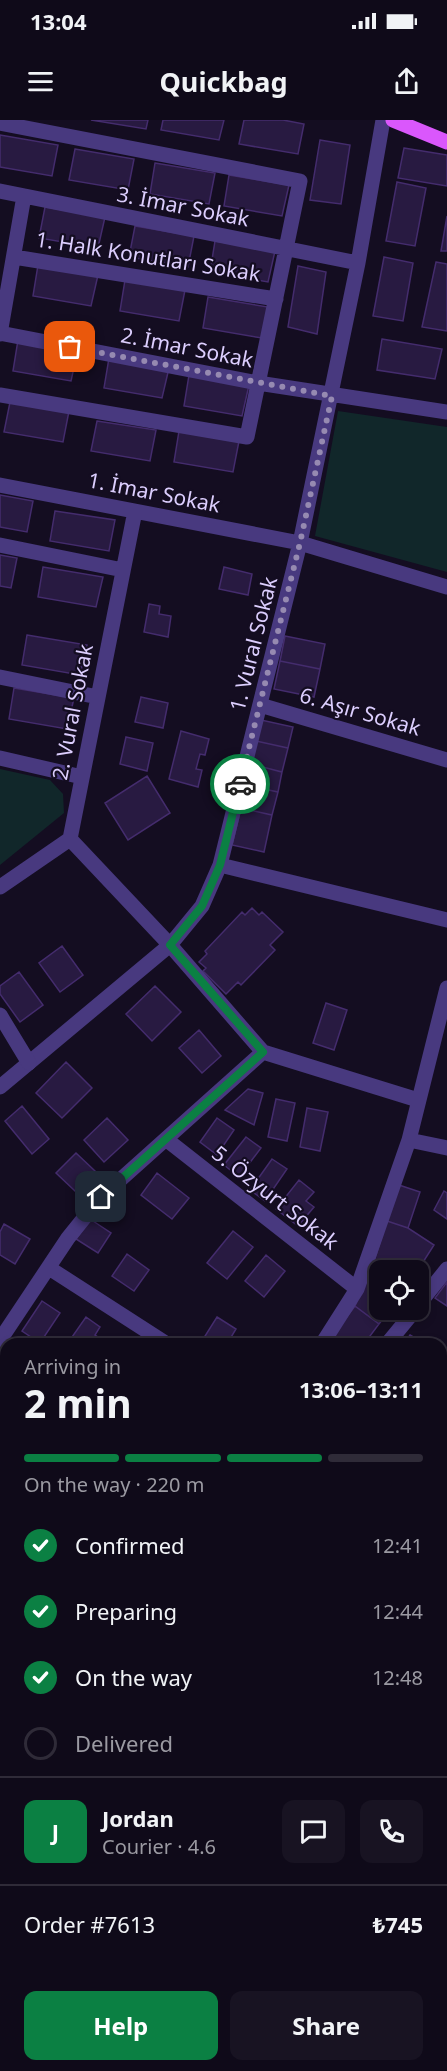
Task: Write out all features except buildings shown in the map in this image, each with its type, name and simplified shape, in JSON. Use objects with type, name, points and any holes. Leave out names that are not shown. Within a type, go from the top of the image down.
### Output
[{"type":"main road","points":[[393,120],[447,142]]},
{"type":"street","name":"1. Vural Sokak","points":[[0,1088],[170,945],[202,906],[220,865],[300,543],[332,396],[383,120]]},
{"type":"street","points":[[0,123],[300,181],[247,437],[0,395]]},
{"type":"street","name":"3. İmar Sokak","points":[[0,191],[358,263]]},
{"type":"street","points":[[0,334],[24,196]]},
{"type":"street","name":"1. Halk Konutları Sokak","points":[[14,258],[276,299]]},
{"type":"street","name":"2. İmar Sokak","points":[[0,334],[332,396],[447,412]]},
{"type":"street","name":"1. İmar Sokak","points":[[0,484],[300,543],[447,587]]},
{"type":"street","name":"2. Vural Sokak","points":[[70,839],[135,511]]},
{"type":"street","points":[[0,545],[123,570]]},
{"type":"street","points":[[0,677],[98,697]]},
{"type":"street","name":"6. Aşır Sokak","points":[[260,705],[447,760]]},
{"type":"street","points":[[0,758],[82,777]]},
{"type":"street","points":[[0,887],[70,839],[170,945],[263,1052],[418,1101]]},
{"type":"street","points":[[220,865],[447,920]]},
{"type":"street","points":[[326,1338],[357,1289],[409,1140],[447,988]]},
{"type":"street","points":[[0,1015],[29,1063]]},
{"type":"street","points":[[1,1338],[68,1238],[101,1197],[263,1052]]},
{"type":"street","name":"5. Özyurt Sokak","points":[[167,1140],[357,1289]]},
{"type":"street","points":[[409,1140],[447,1148]]},
{"type":"street","points":[[49,1268],[157,1338]]},
{"type":"street","points":[[429,1291],[447,1269]]},
{"type":"street","points":[[392,1338],[407,1320]]},
{"type":"green space","points":[[338,411],[447,427],[447,572],[315,536]]},
{"type":"green space","points":[[0,769],[50,780],[63,794],[64,813],[0,865]]},
{"type":"way so far","points":[[70,347],[332,396],[300,543],[240,784]]},
{"type":"route","points":[[101,1197],[263,1052],[170,945],[202,906],[220,865],[240,784]]}]
